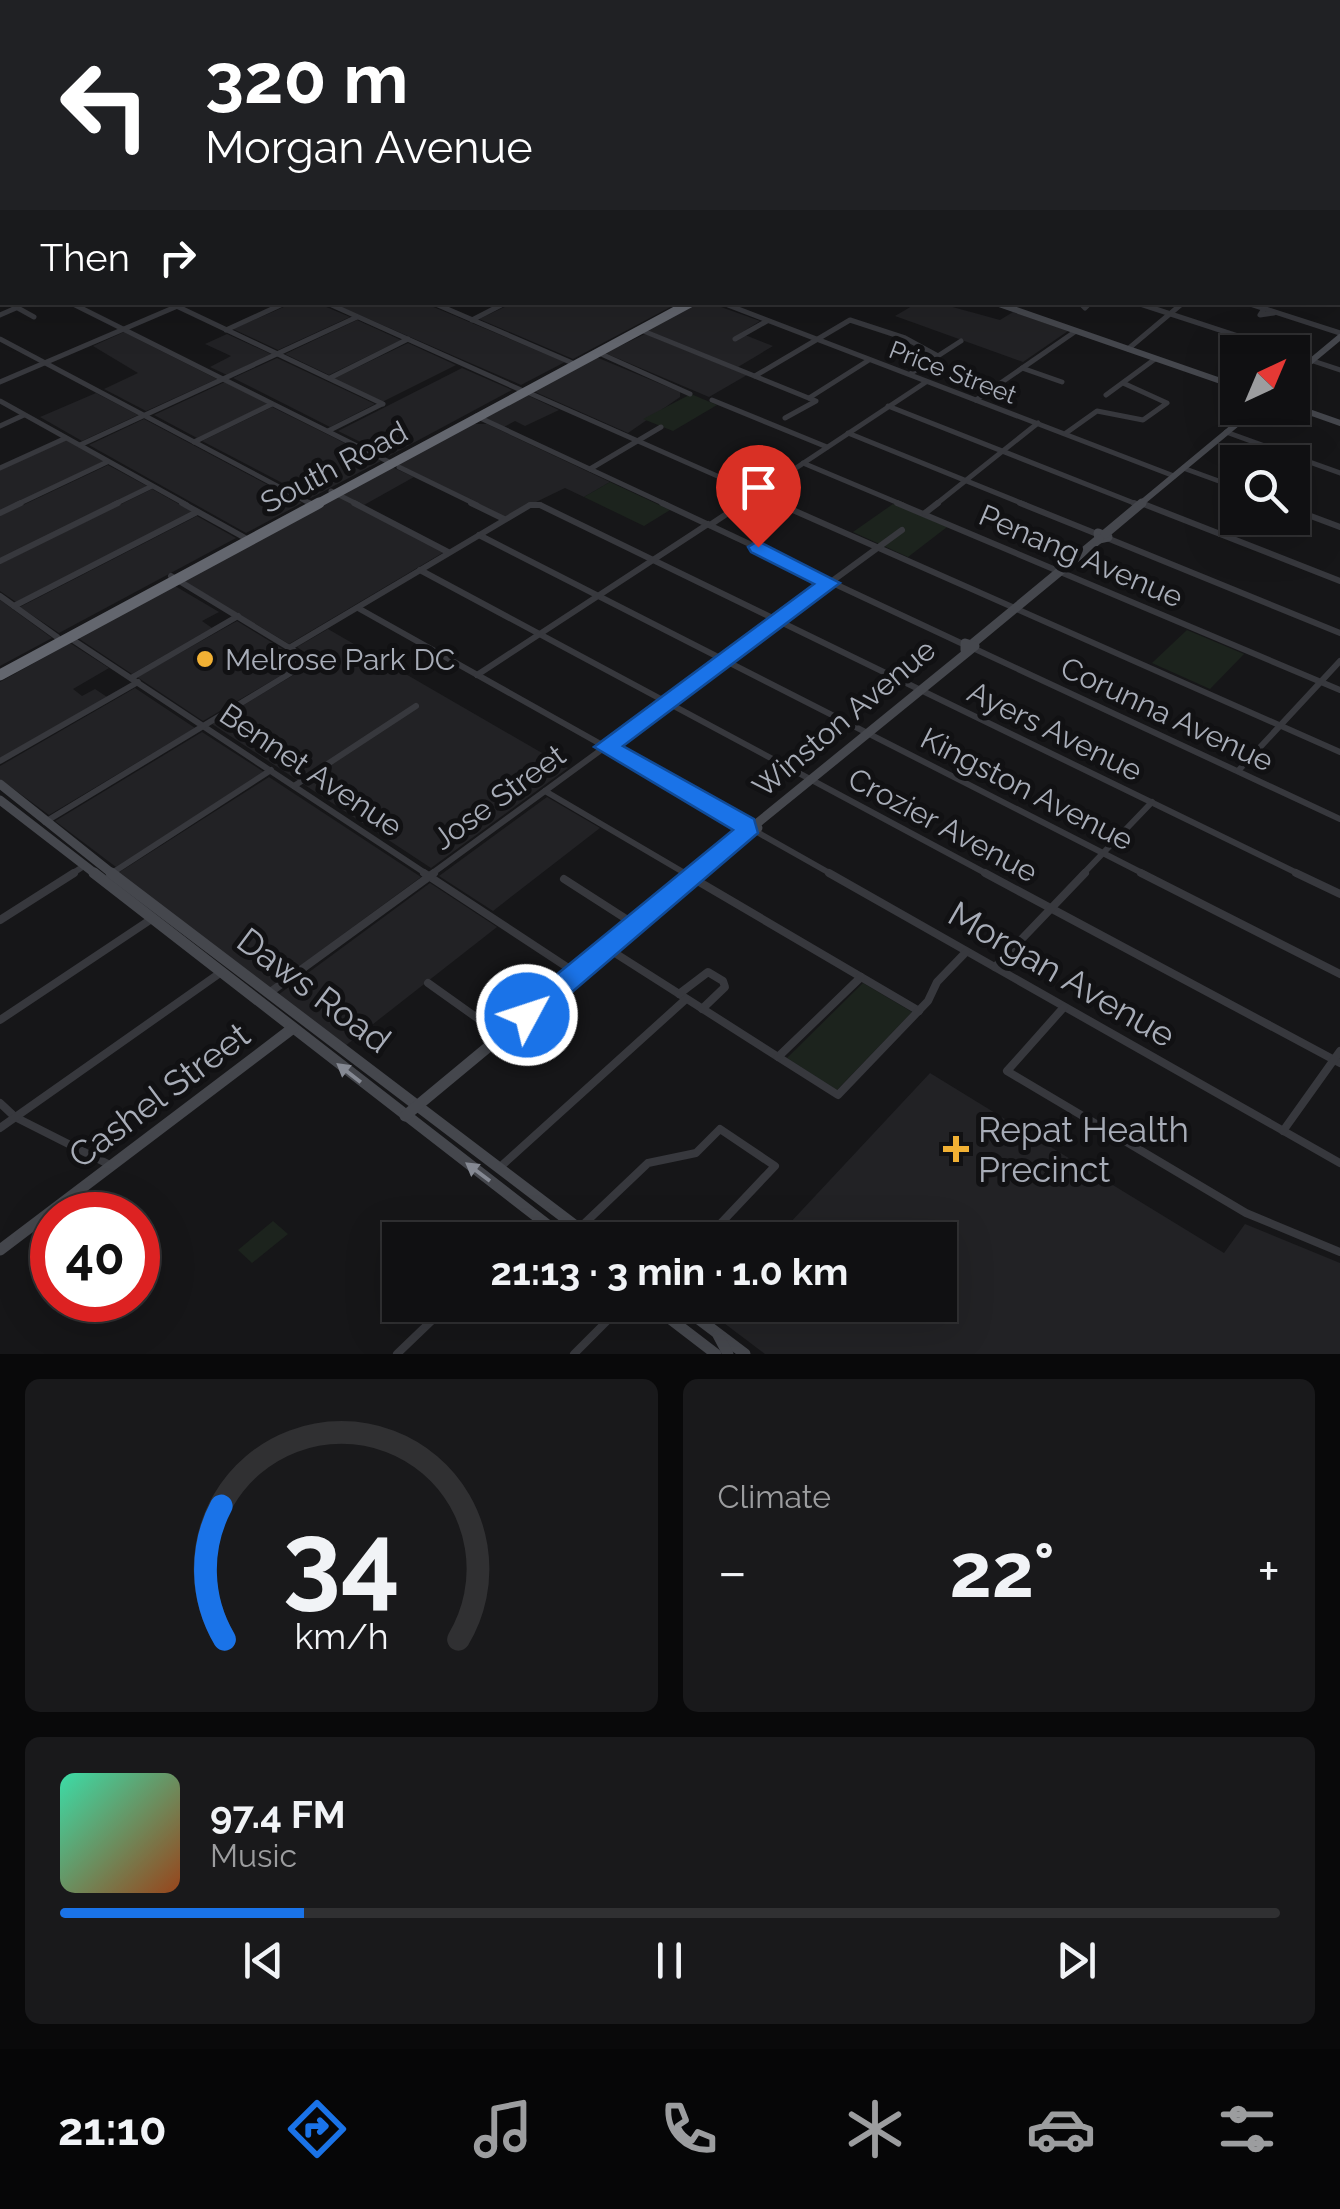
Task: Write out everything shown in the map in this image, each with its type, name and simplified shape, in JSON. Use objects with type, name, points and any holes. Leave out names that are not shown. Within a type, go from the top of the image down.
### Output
[{"type":"highway","name":"South Road","points":[[0,672],[524,391],[576,367],[677,305]]},
{"type":"highway","name":"South Road","points":[[576,367],[686,305]]},
{"type":"street","points":[[11,305],[34,315]]},
{"type":"street","points":[[75,305],[505,520]]},
{"type":"street","points":[[173,305],[383,404],[328,431]]},
{"type":"street","points":[[0,382],[181,305]]},
{"type":"street","points":[[226,330],[280,305]]},
{"type":"street","points":[[438,305],[576,367]]},
{"type":"street","points":[[472,320],[501,305]]},
{"type":"street","name":"Price Street","points":[[728,305],[1174,476]]},
{"type":"street","points":[[1002,305],[1220,381]]},
{"type":"street","points":[[1142,305],[1234,335]]},
{"type":"street","points":[[1128,349],[1180,305]]},
{"type":"street","points":[[1253,305],[1340,335],[1312,361],[1340,370]]},
{"type":"street","points":[[334,306],[1340,752]]},
{"type":"street","points":[[0,315],[16,308]]},
{"type":"street","points":[[80,446],[357,317]]},
{"type":"street","points":[[735,339],[767,320]]},
{"type":"street","points":[[755,376],[855,320],[905,338],[938,356]]},
{"type":"street","points":[[638,330],[817,403],[785,415]]},
{"type":"street","points":[[976,400],[1076,331]]},
{"type":"street","points":[[0,339],[312,504]]},
{"type":"street","points":[[329,378],[408,340]]},
{"type":"street","points":[[910,374],[961,341]]},
{"type":"street","points":[[600,353],[690,394]]},
{"type":"street","points":[[1106,396],[1155,358]]},
{"type":"street","points":[[810,398],[870,360]]},
{"type":"street","points":[[1022,368],[1062,382]]},
{"type":"street","points":[[478,675],[927,381]]},
{"type":"street","points":[[1065,434],[1097,411],[1140,424],[1167,401],[1123,383]]},
{"type":"street","points":[[0,400],[247,539]]},
{"type":"street","points":[[712,400],[828,447]]},
{"type":"street","points":[[194,442],[274,404]]},
{"type":"street","points":[[888,406],[1340,581]]},
{"type":"street","points":[[1310,412],[1339,422]]},
{"type":"street","points":[[0,426],[26,415]]},
{"type":"street","name":"Corunna Avenue","points":[[474,418],[490,422]]},
{"type":"street","name":"Corunna Avenue","points":[[474,418],[490,422],[1340,819]]},
{"type":"street","points":[[924,514],[990,466],[1001,451],[1038,424]]},
{"type":"street","name":"Winston Avenue","points":[[405,1116],[1235,425]]},
{"type":"street","points":[[590,469],[661,427]]},
{"type":"street","points":[[1226,432],[1340,473]]},
{"type":"street","points":[[848,433],[1340,633]]},
{"type":"street","points":[[0,468],[66,438]]},
{"type":"street","points":[[0,512],[108,461]]},
{"type":"street","name":"Penang Avenue","points":[[803,463],[1340,690]]},
{"type":"street","points":[[1183,468],[1220,481]]},
{"type":"street","points":[[0,562],[153,486]]},
{"type":"street","points":[[334,492],[449,552]]},
{"type":"street","points":[[289,648],[535,504]]},
{"type":"street","name":"Ayers Avenue","points":[[535,504],[1340,894]]},
{"type":"street","points":[[14,606],[198,512]]},
{"type":"street","points":[[1310,516],[1340,527]]},
{"type":"street","name":"Jose Street","points":[[268,994],[902,530]]},
{"type":"street","name":"Kingston Avenue","points":[[479,535],[1340,974]]},
{"type":"street","name":"Crozier Avenue","points":[[420,570],[1338,1058]]},
{"type":"street","points":[[35,828],[308,660],[174,578]]},
{"type":"street","name":"Bennet Avenue","points":[[0,596],[134,680],[577,974]]},
{"type":"street","name":"Morgan Avenue","points":[[357,607],[1340,1163]]},
{"type":"street","points":[[0,761],[238,616]]},
{"type":"street","points":[[1238,772],[1340,661]]},
{"type":"street","points":[[294,786],[416,706]]},
{"type":"street","points":[[111,873],[270,770]]},
{"type":"street","name":"Daws Road","points":[[0,784],[111,873],[220,972],[418,1106],[571,1222]]},
{"type":"street","points":[[546,791],[919,1011]]},
{"type":"street","name":"Daws Road","points":[[0,800],[84,866],[268,994],[298,1025],[405,1116],[544,1222]]},
{"type":"street","points":[[994,968],[1152,802]]},
{"type":"street","points":[[0,920],[84,866]]},
{"type":"street","points":[[564,878],[636,924]]},
{"type":"street","points":[[0,1020],[156,916]]},
{"type":"street","points":[[607,948],[838,1095],[919,1011],[937,982],[966,952]]},
{"type":"street","points":[[0,1128],[220,972]]},
{"type":"street","points":[[499,1168],[708,972],[723,981],[724,987],[702,1009]]},
{"type":"street","points":[[778,1057],[861,977]]},
{"type":"street","points":[[428,982],[502,1036]]},
{"type":"street","points":[[1064,1007],[1007,1071],[1234,1206],[1340,1252]]},
{"type":"street","name":"Cashel Street","points":[[0,1250],[298,1025]]},
{"type":"street","points":[[1283,1131],[1338,1058]]},
{"type":"street","points":[[0,1103],[16,1117],[112,1166]]},
{"type":"street","points":[[585,1222],[648,1163],[696,1153],[720,1129],[774,1166],[722,1222]]},
{"type":"street","points":[[535,1222],[539,1218]]},
{"type":"street","points":[[397,1354],[430,1322]]},
{"type":"street","points":[[574,1354],[606,1322]]},
{"type":"street","points":[[674,1322],[716,1354]]},
{"type":"street","points":[[703,1322],[745,1354]]},
{"type":"street","points":[[716,1332],[728,1354]]},
{"type":"shaded area","points":[[288,305],[322,305],[350,317],[278,350],[233,329]]},
{"type":"shaded area","points":[[429,305],[565,362],[521,385],[341,307]]},
{"type":"shaded area","points":[[509,305],[674,305],[573,359],[479,319]]},
{"type":"shaded area","points":[[694,305],[716,305],[760,321],[733,338],[745,335],[773,346],[738,367],[647,330]]},
{"type":"shaded area","points":[[914,305],[945,305],[1000,320],[1013,312],[1068,331],[1023,362],[895,316]]},
{"type":"shaded area","points":[[357,320],[401,340],[329,375],[285,354]]},
{"type":"shaded area","points":[[124,332],[217,379],[146,411],[104,389],[138,373],[93,346]]},
{"type":"shaded area","points":[[227,334],[271,354],[227,375],[210,367],[231,356],[205,344]]},
{"type":"shaded area","points":[[645,334],[747,375],[709,397],[605,353]]},
{"type":"shaded area","points":[[408,343],[456,365],[382,402],[333,379]]},
{"type":"shaded area","points":[[596,357],[680,392],[680,397],[628,433],[533,391]]},
{"type":"shaded area","points":[[277,358],[375,404],[330,427],[233,378]]},
{"type":"shaded area","points":[[462,368],[512,390],[389,456],[338,431]]},
{"type":"shaded area","points":[[225,382],[268,404],[197,438],[154,415]]},
{"type":"shaded area","points":[[96,393],[138,415],[82,441],[40,417]]},
{"type":"shaded area","points":[[691,394],[717,405],[673,431],[643,419]]},
{"type":"shaded area","points":[[527,395],[559,410],[525,426],[515,421],[504,427],[485,418]]},
{"type":"shaded area","points":[[272,407],[381,461],[311,498],[202,441]]},
{"type":"shaded area","points":[[144,419],[302,503],[246,533],[89,445]]},
{"type":"shaded area","points":[[471,424],[487,424],[610,482],[584,497],[565,488],[505,517],[398,464]]},
{"type":"shaded area","points":[[66,440],[104,461],[0,511],[0,470]]},
{"type":"shaded area","points":[[108,465],[147,486],[0,559],[0,516]]},
{"type":"shaded area","points":[[392,467],[414,477],[364,505],[342,494]]},
{"type":"shaded area","points":[[610,482],[670,510],[644,526],[584,497]]},
{"type":"shaded area","points":[[152,489],[193,512],[16,602],[0,591],[0,564]]},
{"type":"shaded area","points":[[338,496],[444,552],[289,644],[182,580]]},
{"type":"shaded area","points":[[893,504],[947,527],[908,557],[853,532]]},
{"type":"shaded area","points":[[197,516],[236,538],[59,633],[20,607]]},
{"type":"shaded area","points":[[175,586],[219,612],[202,621],[212,628],[132,674],[78,638]]},
{"type":"shaded area","points":[[0,600],[52,638],[0,666]]},
{"type":"shaded area","points":[[237,621],[304,662],[203,721],[137,677]]},
{"type":"shaded area","points":[[328,629],[568,768],[431,868],[212,724],[317,661],[297,647]]},
{"type":"shaded area","points":[[1187,630],[1244,654],[1210,689],[1152,663]]},
{"type":"shaded area","points":[[70,643],[109,668],[73,689],[82,696],[95,689],[107,697],[0,758],[0,682]]},
{"type":"shaded area","points":[[135,688],[195,728],[49,815],[0,779],[0,766]]},
{"type":"shaded area","points":[[202,732],[264,772],[116,867],[55,821]]},
{"type":"shaded area","points":[[269,777],[421,877],[270,988],[118,873]]},
{"type":"shaded area","points":[[547,797],[600,828],[493,911],[439,876]]},
{"type":"shaded area","points":[[430,883],[497,927],[345,1046],[278,995]]},
{"type":"shaded area","points":[[863,983],[912,1012],[837,1090],[787,1058]]},
{"type":"shaded area","name":"Repat Health Precinct","points":[[930,1073],[1224,1253],[1245,1224],[1340,1263],[1340,1354],[765,1354],[723,1322],[957,1322],[957,1222],[791,1222]]},
{"type":"shaded area","points":[[273,1221],[288,1234],[252,1263],[238,1250]]},
{"type":"place","name":"Melrose Park DC","points":[[205,659]]},
{"type":"place","name":"Repat Health Precinct","points":[[956,1149]]},
{"type":"route","points":[[527,1015],[746,833],[745,825],[606,747],[829,583],[758,547]]}]
